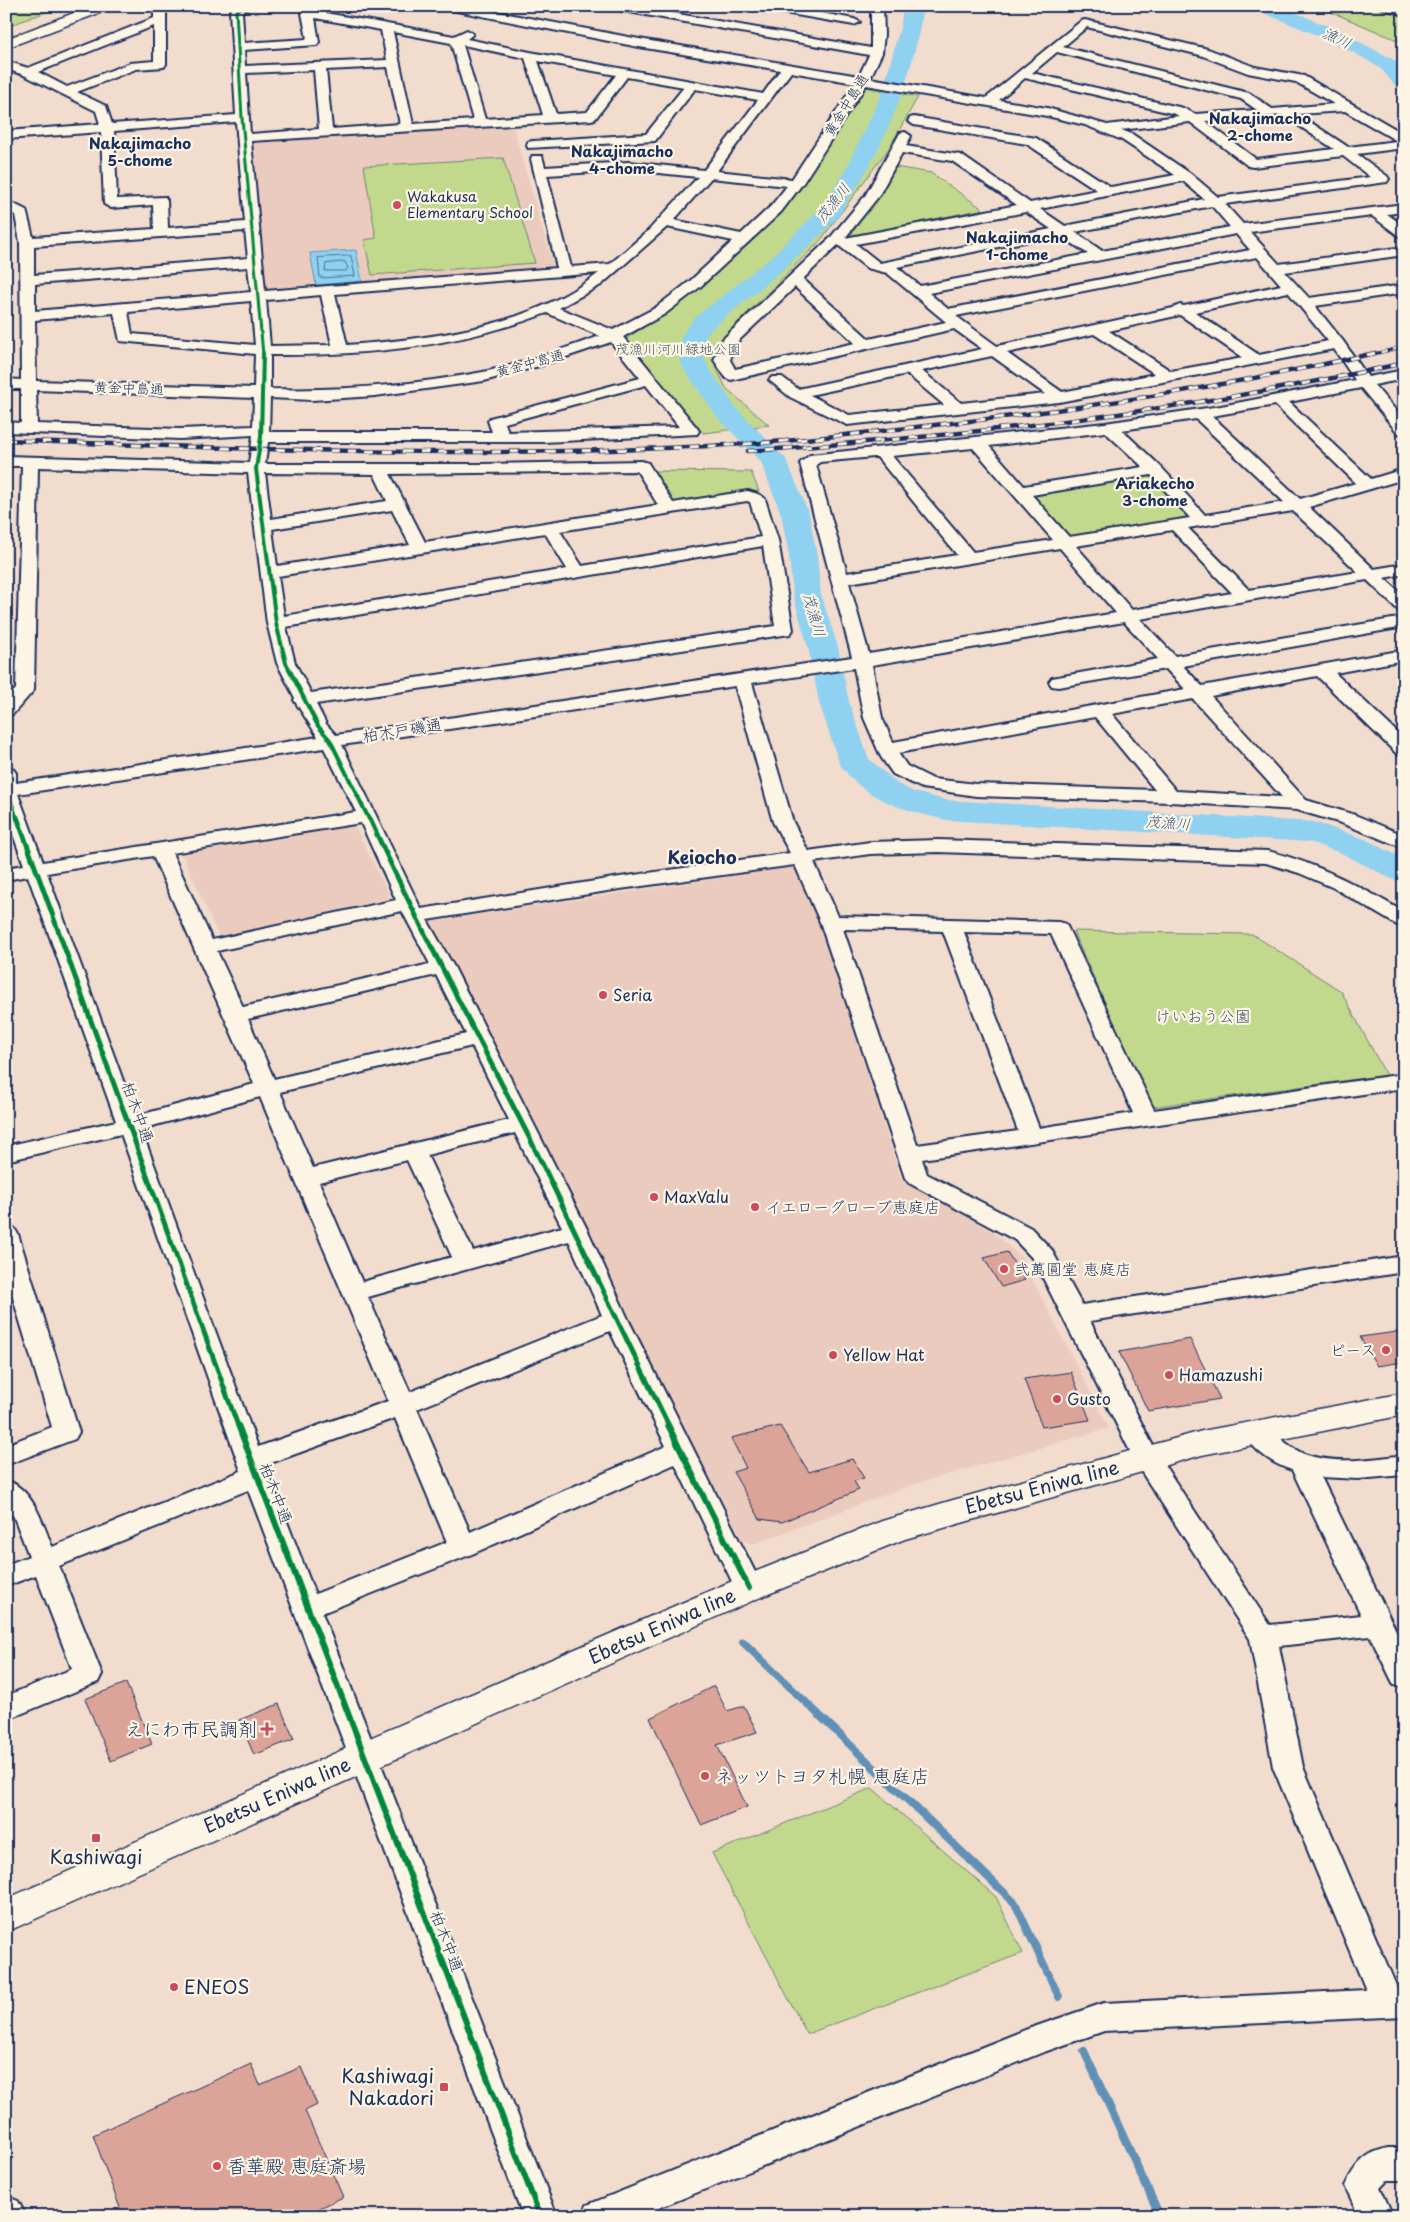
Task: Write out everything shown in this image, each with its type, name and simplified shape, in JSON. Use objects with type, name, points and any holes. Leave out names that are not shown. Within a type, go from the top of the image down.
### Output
[{"type":"main road","points":[[6,35],[80,6]]},
{"type":"main road","points":[[6,44],[105,6]]},
{"type":"main road","name":"Ebetsu Eniwa line","points":[[6,1916],[362,1757],[749,1588],[894,1530],[1202,1443],[1257,1434],[1404,1404]]},
{"type":"street","points":[[68,91],[134,66],[160,64],[160,6]]},
{"type":"street","points":[[245,6],[236,11],[242,118],[257,296],[264,350],[261,433],[256,469],[276,623],[286,664],[318,726],[330,740],[368,816],[411,910],[479,1038],[576,1231],[616,1319],[749,1588]]},
{"type":"street","points":[[308,13],[322,6]]},
{"type":"street","points":[[449,6],[639,43],[1054,114],[1108,128],[1138,144],[1186,177],[1215,201],[1305,303],[1338,344],[1364,382],[1402,427]]},
{"type":"street","points":[[612,6],[678,19],[853,35]]},
{"type":"street","points":[[597,69],[696,6]]},
{"type":"street","points":[[761,6],[853,35],[876,53]]},
{"type":"street","points":[[853,35],[854,6]]},
{"type":"street","name":"黄金中島通","points":[[6,384],[312,395],[376,392],[484,376],[534,363],[614,336],[660,311],[695,284],[776,208],[796,183],[869,81],[876,53],[878,34],[877,6]]},
{"type":"street","points":[[1386,6],[1404,12]]},
{"type":"street","points":[[238,47],[313,42],[308,13]]},
{"type":"street","points":[[308,13],[456,40],[597,69],[766,98]]},
{"type":"street","points":[[456,40],[499,16]]},
{"type":"street","points":[[28,72],[159,20]]},
{"type":"street","points":[[989,102],[1022,74],[1085,23],[1204,52],[1252,70],[1300,79],[1404,141],[1400,145],[1253,163],[1193,118],[1179,110],[1022,74]]},
{"type":"street","points":[[386,27],[407,128]]},
{"type":"street","points":[[456,40],[480,123]]},
{"type":"street","points":[[1054,48],[1245,96],[1269,112]]},
{"type":"street","points":[[530,56],[550,119]]},
{"type":"street","points":[[240,70],[394,63]]},
{"type":"street","points":[[6,65],[28,72],[102,109],[107,127],[111,204],[160,200],[161,232]]},
{"type":"street","points":[[320,67],[326,132]]},
{"type":"street","points":[[120,308],[125,338],[264,350],[341,350],[424,341],[506,323],[547,308],[586,289],[649,238],[710,174],[788,68]]},
{"type":"street","points":[[245,138],[591,116],[624,73]]},
{"type":"street","points":[[533,146],[650,138],[693,84]]},
{"type":"street","points":[[932,93],[898,148],[871,197],[840,241],[795,279],[728,342],[722,360],[731,375],[864,344],[951,319],[1260,252]]},
{"type":"street","points":[[1108,128],[1193,118],[1345,107]]},
{"type":"street","points":[[1059,397],[951,319],[920,291],[886,265],[1215,201],[1382,179],[1345,151],[1285,111]]},
{"type":"street","points":[[6,135],[242,118]]},
{"type":"street","points":[[523,120],[542,171],[565,272]]},
{"type":"street","points":[[914,121],[1031,141],[1107,191]]},
{"type":"street","points":[[898,148],[956,158],[1100,256]]},
{"type":"street","points":[[542,171],[629,166],[796,183]]},
{"type":"street","points":[[840,241],[1186,177]]},
{"type":"street","points":[[6,204],[21,213],[27,242],[29,428]]},
{"type":"street","points":[[920,291],[1239,229],[1404,208]]},
{"type":"street","points":[[1375,212],[1404,234]]},
{"type":"street","points":[[664,222],[744,239]]},
{"type":"street","points":[[27,242],[252,226]]},
{"type":"street","points":[[840,241],[872,265],[892,270]]},
{"type":"street","points":[[1276,269],[1404,251]]},
{"type":"street","points":[[26,280],[255,262]]},
{"type":"street","points":[[28,316],[613,268]]},
{"type":"street","points":[[795,279],[864,344]]},
{"type":"street","points":[[796,394],[1291,287]]},
{"type":"street","points":[[1305,303],[1404,289]]},
{"type":"street","points":[[327,290],[341,350]]},
{"type":"street","points":[[6,427],[180,434],[261,433],[502,437],[691,431],[614,336],[547,308]]},
{"type":"street","points":[[1180,310],[1257,360]]},
{"type":"street","points":[[1095,328],[1170,377]]},
{"type":"street","points":[[777,380],[796,394],[847,420],[1059,397],[1338,344]]},
{"type":"street","points":[[911,370],[959,409]]},
{"type":"street","points":[[1402,839],[1348,819],[1299,804],[1170,796],[976,790],[929,784],[900,770],[886,749],[873,718],[855,662],[840,579],[808,463],[816,458],[978,443],[1110,427],[1278,400],[1404,374]]},
{"type":"street","points":[[502,437],[496,421],[648,380]]},
{"type":"street","points":[[1278,400],[1368,484]]},
{"type":"street","points":[[1198,413],[1404,606]]},
{"type":"street","points":[[1110,427],[1155,470],[1202,520]]},
{"type":"street","points":[[978,443],[1128,616],[1299,804]]},
{"type":"street","points":[[882,452],[969,559]]},
{"type":"street","points":[[6,462],[256,469],[510,470],[642,466],[668,509]]},
{"type":"street","points":[[6,710],[25,690],[30,462]]},
{"type":"street","points":[[379,469],[420,548]]},
{"type":"street","points":[[1020,492],[1155,470]]},
{"type":"street","points":[[840,579],[1298,505],[1404,474]]},
{"type":"street","points":[[269,572],[748,496],[757,499],[770,540],[784,630],[303,700]]},
{"type":"street","points":[[263,525],[396,504]]},
{"type":"street","points":[[1174,524],[1244,595]]},
{"type":"street","points":[[550,528],[577,572]]},
{"type":"street","points":[[276,623],[770,540]]},
{"type":"street","name":"柏木戸磯通","points":[[7,785],[330,740],[798,671],[1404,569]]},
{"type":"street","points":[[1058,682],[1404,622]]},
{"type":"street","points":[[886,749],[1404,655]]},
{"type":"street","points":[[1321,670],[1404,750]]},
{"type":"street","points":[[599,2216],[1036,2040],[1104,2017],[1396,2002],[1288,1767],[1263,1637],[1146,1458],[1043,1255],[1024,1234],[918,1178],[830,922],[801,856],[782,822],[742,679]]},
{"type":"street","points":[[1099,710],[1170,796]]},
{"type":"street","name":"柏木中通","points":[[7,785],[253,1468],[362,1757],[540,2216]]},
{"type":"street","points":[[6,874],[368,816]]},
{"type":"street","points":[[206,947],[411,910],[801,856],[870,848],[938,846],[1268,857],[1306,869],[1341,884],[1404,921]]},
{"type":"street","points":[[160,850],[236,1015],[463,1547]]},
{"type":"street","points":[[830,922],[1059,928],[1148,1118]]},
{"type":"street","points":[[951,925],[1031,1137]]},
{"type":"street","points":[[236,1015],[443,968]]},
{"type":"street","points":[[6,1154],[129,1125],[266,1088],[479,1038]]},
{"type":"street","points":[[910,1153],[1031,1137],[1404,1081]]},
{"type":"street","points":[[305,1178],[522,1124]]},
{"type":"street","points":[[414,1151],[466,1261]]},
{"type":"street","points":[[355,1292],[576,1231]]},
{"type":"street","points":[[6,1234],[66,1432],[6,1455]]},
{"type":"street","points":[[1075,1315],[1404,1264]]},
{"type":"street","points":[[6,1576],[253,1468],[616,1319]]},
{"type":"street","points":[[1257,1434],[1282,1456],[1302,1464],[1326,1469],[1404,1465]]},
{"type":"street","points":[[307,1608],[463,1547],[682,1450]]},
{"type":"street","points":[[1302,1464],[1404,1677]]},
{"type":"street","points":[[6,1490],[25,1512],[88,1674],[6,1709]]},
{"type":"street","points":[[1263,1637],[1378,1624]]},
{"type":"street","points":[[1376,2216],[1362,2186],[1370,2170],[1388,2162],[1404,2164]]},
{"type":"street","points":[[6,2212],[9,2216]]},
{"type":"shaded area","name":"Wakakusa Elementary School","points":[[513,127],[554,269],[362,283],[263,293],[254,141]]},
{"type":"shaded area","points":[[353,823],[391,898],[219,937],[182,854]]},
{"type":"shaded area","points":[[800,866],[901,1178],[993,1232],[1021,1257],[1109,1428],[908,1486],[753,1544],[742,1540],[487,1043],[430,922]]},
{"type":"green space","points":[[6,6],[62,6],[6,27]]},
{"type":"green space","points":[[1317,6],[1377,6],[1404,15],[1404,43]]},
{"type":"green space","name":"茂漁川河川緑地公園","points":[[865,87],[918,97],[889,148],[820,241],[718,342],[713,360],[726,388],[769,425],[703,433],[624,340],[667,312],[781,213]]},
{"type":"green space","points":[[503,158],[535,263],[372,275],[364,240],[376,238],[364,166]]},
{"type":"green space","points":[[895,167],[931,173],[983,209],[854,236],[851,235]]},
{"type":"green space","points":[[649,471],[751,472],[759,491],[669,504]]},
{"type":"green space","points":[[1151,475],[1192,518],[1071,537],[1032,493]]},
{"type":"green space","name":"けいおう公園","points":[[1073,931],[1252,934],[1341,991],[1386,1075],[1151,1107]]},
{"type":"green space","points":[[872,1788],[996,1897],[1023,1953],[807,2034],[712,1853]]},
{"type":"water","points":[[356,250],[362,281],[316,285],[310,253]]},
{"type":"building","name":"弐萬圓堂 恵庭店","points":[[1007,1252],[1025,1280],[1001,1287],[984,1258]]},
{"type":"building","name":"ピース","points":[[1404,1331],[1404,1362],[1377,1366],[1360,1337]]},
{"type":"building","name":"Hamazushi","points":[[1190,1339],[1220,1399],[1148,1411],[1119,1352]]},
{"type":"building","name":"Gusto","points":[[1071,1372],[1090,1420],[1042,1427],[1024,1379]]},
{"type":"building","points":[[780,1426],[809,1472],[852,1459],[864,1478],[854,1481],[859,1490],[782,1522],[760,1519],[733,1472],[746,1468],[731,1438]]},
{"type":"building","points":[[126,1683],[152,1744],[111,1761],[85,1699]]},
{"type":"building","name":"ネッツトヨタ札幌 恵庭店","points":[[714,1686],[727,1711],[744,1706],[757,1732],[717,1745],[747,1807],[701,1825],[650,1718]]},
{"type":"building","name":"えにわ市民調剤","points":[[279,1704],[294,1739],[254,1755],[239,1720]]},
{"type":"building","name":"香華殿 恵庭斎場","points":[[251,2064],[260,2085],[301,2067],[317,2105],[305,2111],[343,2197],[303,2216],[123,2216],[93,2135]]},
{"type":"waterway","name":"茂漁川","points":[[913,6],[911,24],[892,93],[854,176],[835,202],[832,210],[777,264],[702,324],[693,337],[691,356],[696,368],[727,413],[773,459],[795,514],[803,556],[807,595],[823,647],[834,702],[855,763],[887,791],[903,799],[946,810],[1314,832],[1353,846],[1404,872]]},
{"type":"waterway","name":"漁川","points":[[1263,6],[1330,34],[1387,64],[1404,83]]},
{"type":"waterway","points":[[743,1642],[1015,1903],[1059,1997]]},
{"type":"waterway","points":[[1084,2051],[1160,2216]]},
{"type":"railway","points":[[1369,355],[1404,347]]},
{"type":"railway","points":[[6,440],[283,450],[468,452],[653,449],[746,444],[858,434],[1094,405],[1207,387],[1375,353]]},
{"type":"railway","points":[[748,451],[913,438],[1078,419],[1242,395],[1404,363]]},
{"type":"cycle path","points":[[245,6],[236,11],[242,118],[263,350],[261,437],[256,469],[276,623],[286,663],[318,726],[330,740],[368,816],[408,904],[453,987],[576,1231],[616,1319],[749,1588]]},
{"type":"cycle path","points":[[6,773],[7,790],[256,1476],[540,2216]]},
{"type":"place","name":"Wakakusa Elementary School","points":[[397,205]]},
{"type":"place","name":"Seria","points":[[603,995]]},
{"type":"place","name":"MaxValu","points":[[654,1197]]},
{"type":"place","name":"イエローグローブ恵庭店","points":[[755,1207]]},
{"type":"place","name":"弐萬圓堂 恵庭店","points":[[1004,1269]]},
{"type":"place","name":"ピース","points":[[1386,1350]]},
{"type":"place","name":"Yellow Hat","points":[[833,1355]]},
{"type":"place","name":"Hamazushi","points":[[1169,1375]]},
{"type":"place","name":"Gusto","points":[[1057,1399]]},
{"type":"place","name":"えにわ市民調剤","points":[[267,1729]]},
{"type":"place","name":"ネッツトヨタ札幌 恵庭店","points":[[705,1776]]},
{"type":"place","name":"Kashiwagi","points":[[96,1838]]},
{"type":"place","name":"ENEOS","points":[[174,1987]]},
{"type":"place","name":"Kashiwagi Nakadori","points":[[444,2087]]},
{"type":"place","name":"香華殿 恵庭斎場","points":[[217,2166]]},
{"type":"district","name":"Nakajimacho 2-chome","points":[[1260,128]]},
{"type":"district","name":"Nakajimacho 5-chome","points":[[140,152]]},
{"type":"district","name":"Nakajimacho 4-chome","points":[[622,160]]},
{"type":"district","name":"Nakajimacho 1-chome","points":[[1017,246]]},
{"type":"district","name":"Ariakecho 3-chome","points":[[1155,492]]},
{"type":"district","name":"Keiocho","points":[[702,858]]}]
